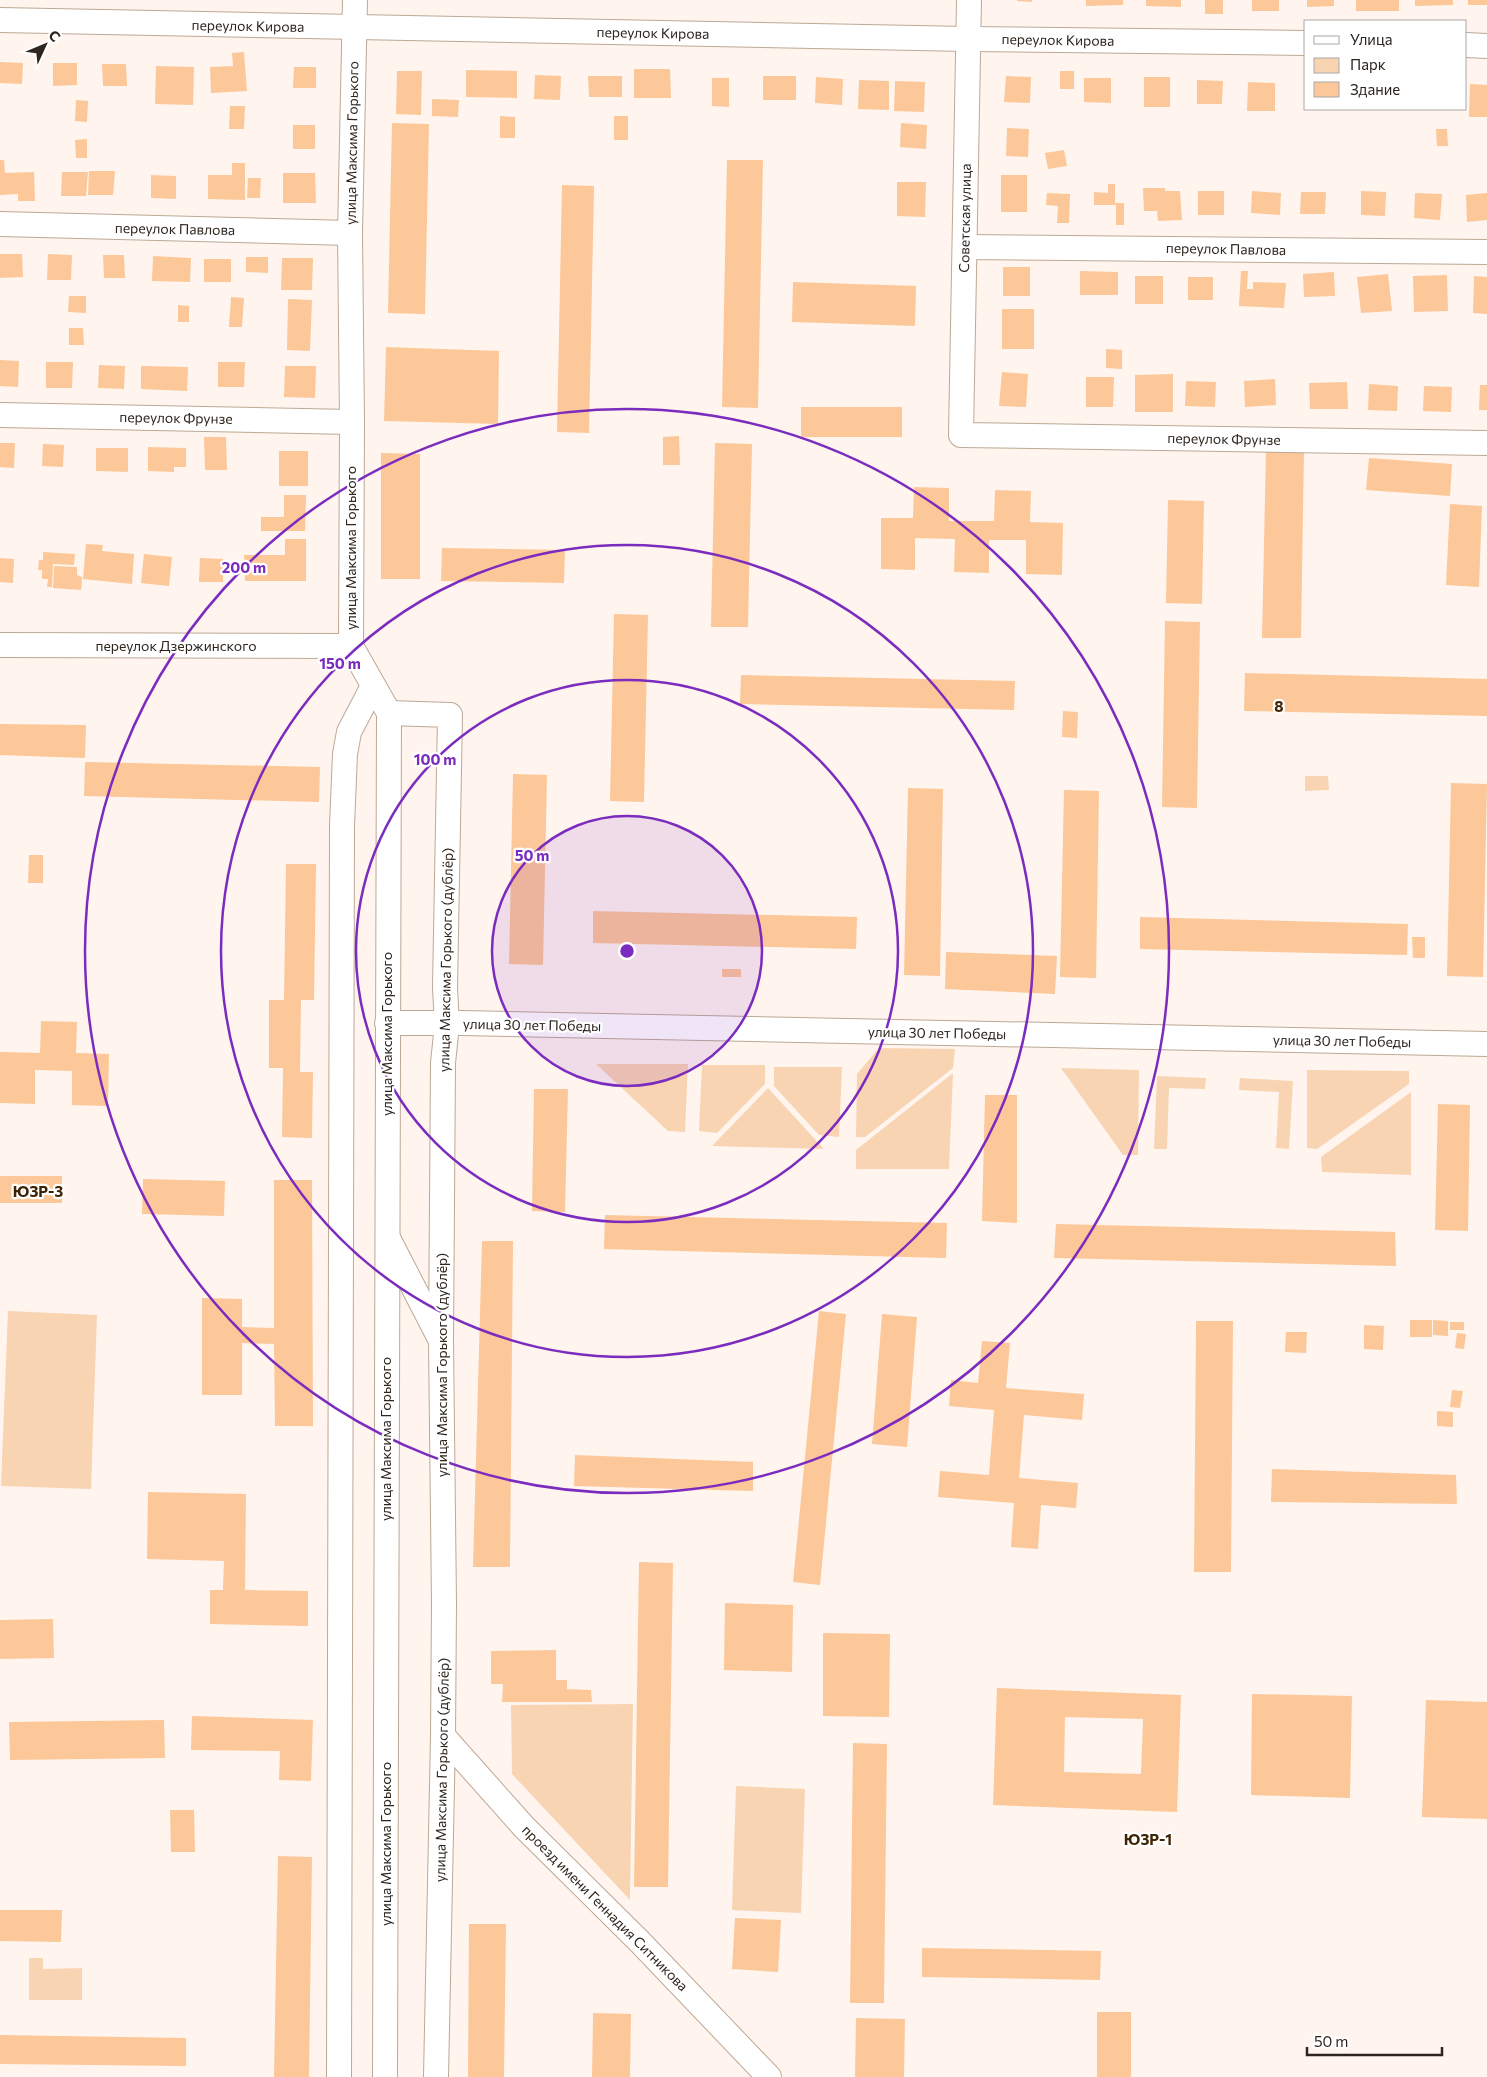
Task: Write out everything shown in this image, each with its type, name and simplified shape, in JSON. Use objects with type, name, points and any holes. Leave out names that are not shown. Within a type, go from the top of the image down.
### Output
[{"type":"street","name":"улица Максима Горького","points":[[355,0],[350,233],[352,422],[351,646],[389,713],[385,2077]]},
{"type":"street","name":"Советская улица","points":[[962,435],[972,246],[969,0]]},
{"type":"street","name":"переулок Кирова","points":[[0,20],[968,39],[1304,43]]},
{"type":"street","points":[[1467,45],[1487,46]]},
{"type":"street","name":"переулок Павлова","points":[[0,224],[350,233]]},
{"type":"street","name":"переулок Павлова","points":[[972,246],[1487,252]]},
{"type":"street","name":"переулок Фрунзе","points":[[0,415],[352,422]]},
{"type":"street","name":"переулок Фрунзе","points":[[962,435],[1487,443]]},
{"type":"street","name":"переулок Дзержинского","points":[[0,645],[351,646]]},
{"type":"street","points":[[339,2077],[342,826],[345,754],[349,732],[373,686]]},
{"type":"street","name":"улица Максима Горького (дублёр)","points":[[389,713],[450,715],[446,1024],[443,1063],[441,1341],[444,1604],[443,1736],[436,2077]]},
{"type":"street","name":"улица 30 лет Победы","points":[[387,1023],[1487,1044]]},
{"type":"street","points":[[387,1236],[441,1341]]},
{"type":"street","name":"проезд имени Геннадия Ситникова","points":[[443,1736],[524,1827],[640,1942],[769,2077]]},
{"type":"green space","points":[[1305,776],[1328,776],[1329,790],[1305,791]]},
{"type":"green space","points":[[879,1048],[955,1049],[953,1068],[865,1137],[856,1137],[857,1074]]},
{"type":"green space","points":[[596,1064],[688,1064],[685,1132],[668,1131]]},
{"type":"green space","points":[[702,1065],[765,1065],[765,1084],[717,1133],[699,1131]]},
{"type":"green space","points":[[774,1067],[842,1067],[839,1137],[819,1135],[774,1086]]},
{"type":"green space","points":[[1061,1068],[1139,1070],[1138,1155],[1123,1155]]},
{"type":"green space","points":[[1307,1070],[1409,1071],[1409,1084],[1317,1149],[1307,1148]]},
{"type":"green space","points":[[953,1073],[949,1169],[856,1169],[856,1150]]},
{"type":"green space","points":[[1157,1076],[1206,1078],[1205,1089],[1169,1088],[1167,1149],[1154,1149]]},
{"type":"green space","points":[[1240,1078],[1293,1081],[1289,1149],[1276,1148],[1279,1092],[1239,1090]]},
{"type":"green space","points":[[768,1088],[824,1149],[712,1146]]},
{"type":"green space","points":[[1411,1092],[1411,1175],[1322,1172],[1321,1157]]},
{"type":"green space","points":[[8,1311],[97,1315],[91,1489],[1,1486]]},
{"type":"green space","points":[[633,1704],[630,1900],[512,1774],[511,1705]]},
{"type":"green space","points":[[736,1786],[805,1789],[801,1913],[732,1910]]},
{"type":"green space","points":[[29,1958],[43,1958],[43,1969],[82,1968],[82,2000],[29,2000]]},
{"type":"building","points":[[1032,0],[1032,2],[1017,1]]},
{"type":"building","points":[[1086,0],[1123,0],[1123,5],[1086,6]]},
{"type":"building","points":[[1146,0],[1181,0],[1181,7],[1146,6]]},
{"type":"building","points":[[1205,0],[1223,0],[1223,14],[1205,14]]},
{"type":"building","points":[[1252,0],[1279,0],[1279,11],[1252,11]]},
{"type":"building","points":[[1307,0],[1334,0],[1334,6],[1307,7]]},
{"type":"building","points":[[1356,0],[1399,0],[1399,11],[1356,11]]},
{"type":"building","points":[[1415,0],[1453,0],[1453,5],[1415,6]]},
{"type":"building","points":[[1468,0],[1487,0],[1487,5],[1468,5]]},
{"type":"building","points":[[244,52],[247,91],[211,93],[210,67],[233,66],[232,53]]},
{"type":"building","points":[[0,62],[23,63],[22,84],[0,83]]},
{"type":"building","points":[[53,63],[77,63],[77,85],[53,86]]},
{"type":"building","points":[[102,64],[126,64],[127,86],[103,86]]},
{"type":"building","points":[[156,66],[194,67],[193,105],[155,104]]},
{"type":"building","points":[[294,67],[316,67],[316,88],[293,88]]},
{"type":"building","points":[[634,69],[670,69],[671,98],[634,98]]},
{"type":"building","points":[[466,70],[517,71],[517,98],[466,97]]},
{"type":"building","points":[[397,71],[422,71],[421,115],[396,114]]},
{"type":"building","points":[[1060,71],[1074,71],[1074,89],[1060,89]]},
{"type":"building","points":[[535,75],[561,76],[560,100],[534,99]]},
{"type":"building","points":[[588,76],[622,76],[622,97],[589,97]]},
{"type":"building","points":[[763,76],[796,76],[796,100],[763,100]]},
{"type":"building","points":[[1006,76],[1031,77],[1030,103],[1004,102]]},
{"type":"building","points":[[816,77],[843,79],[842,105],[815,103]]},
{"type":"building","points":[[1144,77],[1170,77],[1170,107],[1144,107]]},
{"type":"building","points":[[712,78],[729,78],[729,107],[712,106]]},
{"type":"building","points":[[1084,78],[1111,78],[1111,103],[1084,102]]},
{"type":"building","points":[[859,80],[889,81],[889,110],[858,109]]},
{"type":"building","points":[[1197,80],[1223,81],[1222,104],[1197,104]]},
{"type":"building","points":[[895,81],[925,82],[924,112],[894,111]]},
{"type":"building","points":[[1248,82],[1275,83],[1275,111],[1247,111]]},
{"type":"building","points":[[1470,84],[1487,85],[1487,117],[1469,117]]},
{"type":"building","points":[[432,99],[459,100],[458,117],[432,116]]},
{"type":"building","points":[[76,100],[88,101],[87,122],[75,121]]},
{"type":"building","points":[[230,106],[245,106],[244,129],[229,129]]},
{"type":"building","points":[[500,116],[515,117],[515,138],[500,138]]},
{"type":"building","points":[[614,116],[628,116],[628,140],[614,140]]},
{"type":"building","points":[[392,123],[429,124],[425,314],[388,313]]},
{"type":"building","points":[[901,123],[927,125],[926,149],[900,147]]},
{"type":"building","points":[[293,125],[315,125],[315,149],[293,149]]},
{"type":"building","points":[[1007,128],[1029,129],[1028,157],[1006,156]]},
{"type":"building","points":[[1436,129],[1447,129],[1448,146],[1437,146]]},
{"type":"building","points":[[87,139],[87,158],[76,158],[75,140]]},
{"type":"building","points":[[1064,150],[1067,166],[1048,169],[1045,153]]},
{"type":"building","points":[[0,160],[4,160],[5,173],[34,172],[35,201],[18,201],[18,194],[0,195]]},
{"type":"building","points":[[727,160],[763,160],[758,408],[722,407]]},
{"type":"building","points":[[232,163],[245,163],[245,200],[208,199],[208,175],[232,175]]},
{"type":"building","points":[[89,171],[115,171],[113,195],[88,195]]},
{"type":"building","points":[[62,172],[88,172],[86,196],[61,196]]},
{"type":"building","points":[[283,173],[315,173],[316,203],[283,203]]},
{"type":"building","points":[[151,175],[176,176],[176,199],[151,198]]},
{"type":"building","points":[[1001,175],[1027,175],[1027,212],[1001,212]]},
{"type":"building","points":[[248,178],[261,178],[260,198],[247,198]]},
{"type":"building","points":[[897,182],[926,182],[925,217],[897,216]]},
{"type":"building","points":[[1108,184],[1115,184],[1115,203],[1124,203],[1124,225],[1116,225],[1116,205],[1094,205],[1094,192],[1108,193]]},
{"type":"building","points":[[562,185],[594,186],[589,433],[557,432]]},
{"type":"building","points":[[1143,188],[1165,188],[1165,191],[1180,191],[1182,220],[1158,221],[1157,211],[1144,211]]},
{"type":"building","points":[[1198,191],[1224,191],[1224,215],[1198,215]]},
{"type":"building","points":[[1252,191],[1281,193],[1280,215],[1251,213]]},
{"type":"building","points":[[1361,191],[1386,192],[1385,216],[1361,215]]},
{"type":"building","points":[[1301,192],[1326,192],[1325,214],[1300,214]]},
{"type":"building","points":[[1047,193],[1070,194],[1069,223],[1057,223],[1058,206],[1046,205]]},
{"type":"building","points":[[1415,193],[1442,194],[1440,220],[1414,218]]},
{"type":"building","points":[[1487,193],[1487,220],[1467,222],[1466,195]]},
{"type":"building","points":[[0,254],[22,254],[23,277],[0,278]]},
{"type":"building","points":[[48,254],[72,255],[71,280],[47,280]]},
{"type":"building","points":[[103,255],[124,255],[125,278],[104,278]]},
{"type":"building","points":[[153,256],[191,258],[190,282],[152,281]]},
{"type":"building","points":[[246,257],[268,257],[268,273],[246,272]]},
{"type":"building","points":[[282,258],[313,258],[312,290],[281,290]]},
{"type":"building","points":[[204,259],[231,259],[231,282],[204,282]]},
{"type":"building","points":[[1003,267],[1030,267],[1030,296],[1003,296]]},
{"type":"building","points":[[1080,271],[1118,272],[1118,295],[1080,295]]},
{"type":"building","points":[[1241,271],[1248,271],[1247,289],[1253,289],[1253,282],[1286,283],[1284,308],[1239,306]]},
{"type":"building","points":[[1334,272],[1335,296],[1304,297],[1303,274]]},
{"type":"building","points":[[1388,274],[1392,311],[1361,313],[1357,277]]},
{"type":"building","points":[[1447,275],[1448,311],[1414,312],[1413,276]]},
{"type":"building","points":[[1135,276],[1163,276],[1163,304],[1135,304]]},
{"type":"building","points":[[1474,276],[1487,277],[1487,314],[1473,313]]},
{"type":"building","points":[[1188,277],[1213,277],[1213,300],[1188,300]]},
{"type":"building","points":[[793,282],[916,286],[915,326],[792,322]]},
{"type":"building","points":[[69,296],[86,296],[86,313],[68,312]]},
{"type":"building","points":[[231,297],[244,298],[242,327],[229,327]]},
{"type":"building","points":[[288,299],[312,300],[310,351],[287,350]]},
{"type":"building","points":[[178,305],[189,306],[189,322],[178,322]]},
{"type":"building","points":[[1002,309],[1034,309],[1034,349],[1002,349]]},
{"type":"building","points":[[69,328],[83,328],[84,345],[69,345]]},
{"type":"building","points":[[386,347],[499,351],[498,424],[384,421]]},
{"type":"building","points":[[1106,349],[1122,350],[1122,369],[1106,368]]},
{"type":"building","points":[[0,360],[19,361],[18,387],[0,386]]},
{"type":"building","points":[[46,362],[73,362],[72,388],[46,388]]},
{"type":"building","points":[[218,362],[245,362],[244,387],[218,387]]},
{"type":"building","points":[[99,365],[125,366],[124,389],[98,388]]},
{"type":"building","points":[[141,366],[188,367],[187,391],[141,389]]},
{"type":"building","points":[[285,366],[316,366],[315,398],[284,397]]},
{"type":"building","points":[[1002,372],[1028,374],[1026,407],[999,406]]},
{"type":"building","points":[[1173,374],[1173,412],[1135,412],[1135,375]]},
{"type":"building","points":[[1086,377],[1114,377],[1113,407],[1086,407]]},
{"type":"building","points":[[1275,379],[1276,405],[1245,407],[1244,381]]},
{"type":"building","points":[[1186,381],[1216,382],[1215,407],[1185,406]]},
{"type":"building","points":[[1347,382],[1348,409],[1310,409],[1309,383]]},
{"type":"building","points":[[1369,384],[1398,386],[1397,411],[1368,410]]},
{"type":"building","points":[[1480,385],[1487,385],[1487,410],[1479,410]]},
{"type":"building","points":[[1424,386],[1452,387],[1451,412],[1423,411]]},
{"type":"building","points":[[801,407],[902,407],[902,437],[801,437]]},
{"type":"building","points":[[679,436],[680,465],[663,465],[663,437]]},
{"type":"building","points":[[204,437],[226,437],[227,470],[205,470]]},
{"type":"building","points":[[0,443],[15,443],[14,468],[0,467]]},
{"type":"building","points":[[715,443],[752,444],[748,627],[711,627]]},
{"type":"building","points":[[43,444],[64,445],[63,467],[42,466]]},
{"type":"building","points":[[148,447],[186,448],[186,467],[174,467],[174,472],[148,471]]},
{"type":"building","points":[[96,448],[128,448],[128,472],[96,471]]},
{"type":"building","points":[[1266,448],[1304,449],[1301,638],[1262,638]]},
{"type":"building","points":[[279,451],[308,451],[308,486],[279,486]]},
{"type":"building","points":[[381,453],[420,454],[420,579],[381,579]]},
{"type":"building","points":[[1369,458],[1452,464],[1450,496],[1366,490]]},
{"type":"building","points":[[914,487],[949,488],[949,521],[994,521],[995,490],[1031,491],[1030,522],[1063,523],[1062,575],[1026,574],[1026,540],[989,540],[989,573],[954,572],[955,539],[915,538],[915,570],[881,569],[881,518],[913,518]]},
{"type":"building","points":[[284,495],[306,495],[305,531],[261,531],[261,517],[284,517]]},
{"type":"building","points":[[1168,500],[1204,501],[1202,604],[1166,603]]},
{"type":"building","points":[[1450,504],[1482,506],[1479,587],[1446,585]]},
{"type":"building","points":[[285,539],[306,539],[306,581],[245,581],[244,555],[285,555]]},
{"type":"building","points":[[86,544],[103,545],[102,551],[134,554],[132,584],[83,579]]},
{"type":"building","points":[[442,548],[565,550],[564,583],[441,581]]},
{"type":"building","points":[[43,552],[75,554],[74,565],[53,564],[52,587],[47,587],[48,579],[42,579],[42,570],[38,570],[39,560],[43,560]]},
{"type":"building","points":[[144,554],[172,557],[169,586],[141,583]]},
{"type":"building","points":[[0,558],[14,559],[13,583],[0,582]]},
{"type":"building","points":[[200,558],[223,559],[223,582],[199,582]]},
{"type":"building","points":[[54,566],[77,567],[77,575],[82,577],[81,590],[53,588]]},
{"type":"building","points":[[614,614],[648,615],[644,802],[610,801]]},
{"type":"building","points":[[1165,621],[1200,622],[1197,808],[1162,807]]},
{"type":"building","points":[[1245,673],[1487,679],[1487,716],[1244,711]]},
{"type":"building","points":[[741,675],[1015,681],[1014,710],[740,704]]},
{"type":"building","points":[[1063,711],[1078,712],[1077,738],[1062,737]]},
{"type":"building","points":[[0,724],[86,725],[85,758],[0,755]]},
{"type":"building","points":[[85,762],[320,767],[319,802],[84,796]]},
{"type":"building","points":[[513,774],[547,775],[543,965],[509,964]]},
{"type":"building","points":[[1451,783],[1487,784],[1483,977],[1447,976]]},
{"type":"building","points":[[908,788],[943,789],[940,976],[904,975]]},
{"type":"building","points":[[1064,790],[1099,791],[1096,978],[1060,977]]},
{"type":"building","points":[[29,855],[43,855],[43,883],[28,883]]},
{"type":"building","points":[[286,864],[316,864],[314,1000],[301,1000],[300,1072],[313,1072],[312,1138],[282,1137],[283,1068],[269,1068],[269,1000],[284,1000]]},
{"type":"building","points":[[593,911],[857,917],[856,949],[593,943]]},
{"type":"building","points":[[1140,917],[1408,924],[1407,955],[1140,949]]},
{"type":"building","points":[[1412,937],[1425,937],[1425,958],[1413,958]]},
{"type":"building","points":[[946,952],[1057,956],[1055,994],[945,989]]},
{"type":"building","points":[[722,969],[741,969],[741,977],[722,977]]},
{"type":"building","points":[[41,1021],[77,1022],[76,1053],[109,1054],[108,1106],[72,1105],[72,1071],[35,1070],[35,1104],[0,1103],[0,1052],[40,1053]]},
{"type":"building","points":[[534,1089],[568,1089],[565,1212],[532,1211]]},
{"type":"building","points":[[985,1095],[1017,1095],[1017,1223],[982,1221]]},
{"type":"building","points":[[1438,1104],[1470,1105],[1468,1231],[1435,1230]]},
{"type":"building","points":[[0,1176],[62,1176],[62,1203],[0,1203]]},
{"type":"building","points":[[143,1179],[225,1181],[224,1216],[142,1214]]},
{"type":"building","points":[[274,1180],[312,1180],[313,1426],[275,1426],[274,1344],[242,1343],[242,1395],[202,1395],[202,1298],[242,1299],[242,1327],[274,1328]]},
{"type":"building","points":[[605,1215],[947,1223],[946,1258],[604,1249]]},
{"type":"building","points":[[1056,1224],[1395,1232],[1396,1266],[1054,1258]]},
{"type":"building","points":[[482,1241],[513,1241],[510,1567],[473,1567]]},
{"type":"building","points":[[819,1311],[846,1314],[820,1585],[793,1582]]},
{"type":"building","points":[[882,1314],[917,1317],[907,1447],[872,1444]]},
{"type":"building","points":[[1410,1320],[1432,1320],[1432,1337],[1410,1337]]},
{"type":"building","points":[[1433,1320],[1448,1321],[1448,1336],[1433,1335]]},
{"type":"building","points":[[1196,1321],[1233,1321],[1231,1572],[1194,1572]]},
{"type":"building","points":[[1450,1322],[1464,1322],[1464,1330],[1450,1330]]},
{"type":"building","points":[[1364,1325],[1384,1326],[1383,1350],[1364,1349]]},
{"type":"building","points":[[1286,1332],[1307,1332],[1306,1353],[1285,1352]]},
{"type":"building","points":[[1457,1333],[1466,1334],[1464,1349],[1455,1348]]},
{"type":"building","points":[[982,1341],[1010,1343],[1006,1388],[1084,1394],[1082,1420],[1024,1415],[1019,1478],[1078,1483],[1076,1508],[1041,1505],[1038,1549],[1011,1547],[1014,1503],[938,1497],[940,1471],[989,1475],[994,1410],[949,1406],[951,1380],[978,1383]]},
{"type":"building","points":[[1452,1390],[1463,1391],[1460,1408],[1450,1407]]},
{"type":"building","points":[[1437,1411],[1453,1412],[1453,1427],[1437,1426]]},
{"type":"building","points":[[575,1455],[753,1462],[753,1491],[574,1486]]},
{"type":"building","points":[[1272,1469],[1456,1475],[1457,1504],[1271,1502]]},
{"type":"building","points":[[148,1492],[246,1494],[245,1590],[308,1591],[308,1626],[210,1624],[210,1590],[223,1590],[224,1561],[147,1559]]},
{"type":"building","points":[[639,1562],[673,1563],[668,1887],[634,1887]]},
{"type":"building","points":[[725,1603],[793,1605],[792,1672],[724,1670]]},
{"type":"building","points":[[53,1619],[54,1658],[0,1659],[0,1620]]},
{"type":"building","points":[[823,1633],[890,1634],[889,1717],[823,1716]]},
{"type":"building","points":[[556,1650],[556,1680],[567,1680],[567,1689],[591,1690],[592,1702],[502,1702],[503,1684],[491,1684],[491,1651]]},
{"type":"building","points":[[997,1688],[1181,1695],[1177,1812],[993,1805]],"holes":[[[1065,1717],[1143,1719],[1141,1774],[1064,1772]]]},
{"type":"building","points":[[1252,1694],[1352,1696],[1350,1798],[1251,1795]]},
{"type":"building","points":[[1426,1700],[1487,1702],[1487,1819],[1422,1817]]},
{"type":"building","points":[[192,1716],[313,1720],[311,1781],[279,1780],[280,1751],[191,1750]]},
{"type":"building","points":[[164,1720],[165,1758],[10,1760],[9,1722]]},
{"type":"building","points":[[853,1743],[887,1744],[884,2003],[850,2003]]},
{"type":"building","points":[[170,1810],[194,1810],[195,1852],[171,1852]]},
{"type":"building","points":[[278,1856],[312,1857],[309,2077],[274,2077]]},
{"type":"building","points":[[0,1910],[62,1910],[61,1942],[0,1941]]},
{"type":"building","points":[[735,1918],[781,1920],[778,1972],[732,1969]]},
{"type":"building","points":[[469,1924],[506,1924],[504,2077],[468,2077]]},
{"type":"building","points":[[922,1948],[1101,1951],[1100,1980],[922,1977]]},
{"type":"building","points":[[1097,2012],[1131,2012],[1131,2077],[1097,2077]]},
{"type":"building","points":[[593,2013],[631,2014],[630,2077],[592,2077]]},
{"type":"building","points":[[856,2018],[905,2019],[904,2077],[855,2077]]},
{"type":"building","points":[[0,2035],[186,2038],[186,2066],[0,2064]]},
{"type":"district","name":"8","points":[[1279,707]]},
{"type":"district","name":"ЮЗР-3","points":[[38,1192]]},
{"type":"district","name":"ЮЗР-1","points":[[1148,1840]]}]
